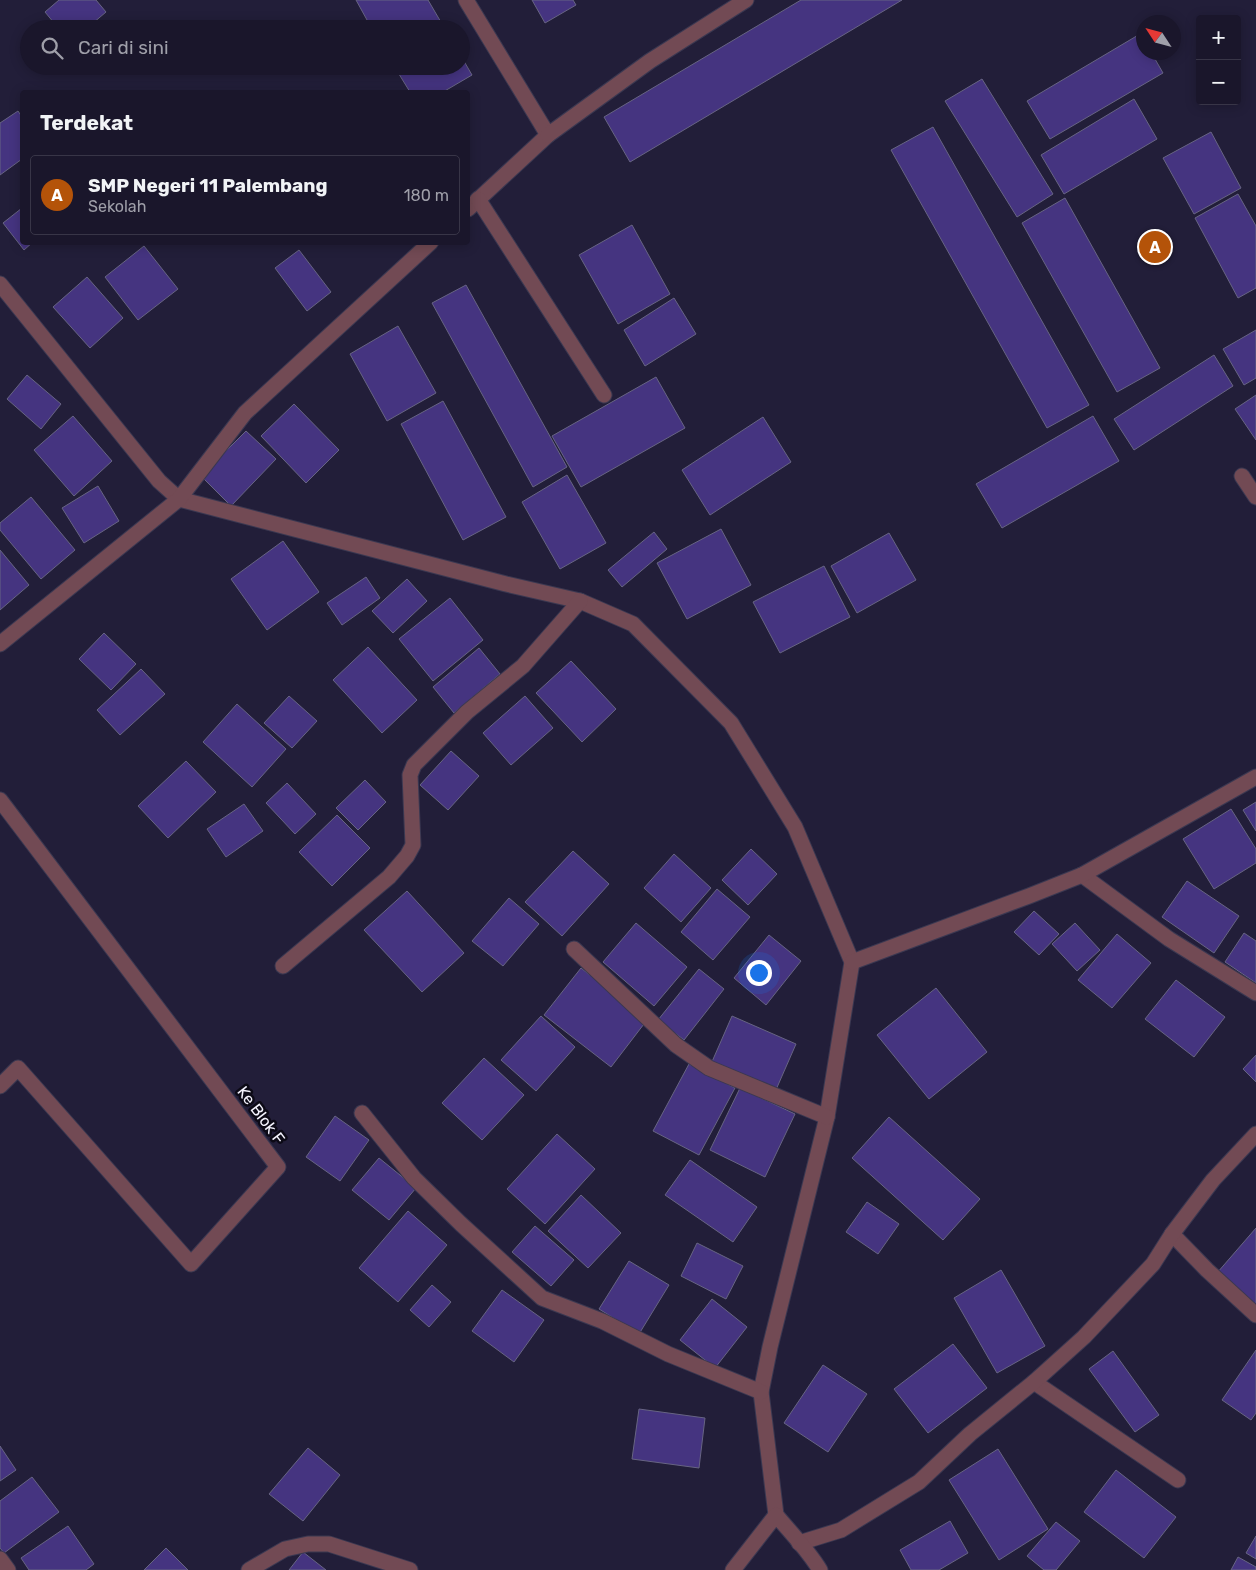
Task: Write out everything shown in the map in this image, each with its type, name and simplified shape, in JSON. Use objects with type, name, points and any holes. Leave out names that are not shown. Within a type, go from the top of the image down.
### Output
[{"type":"street","points":[[466,0],[548,135]]},
{"type":"street","points":[[604,395],[473,204],[548,135],[650,61],[746,0]]},
{"type":"street","points":[[0,644],[179,499],[245,413],[428,245]]},
{"type":"street","points":[[0,284],[159,481],[179,499],[506,584],[580,601],[634,624],[731,723],[795,827],[852,962],[827,1117],[770,1347],[761,1392],[776,1515],[812,1556],[820,1570]]},
{"type":"street","points":[[1242,476],[1256,497]]},
{"type":"street","points":[[282,966],[389,877],[407,856],[413,845],[410,775],[414,764],[467,712],[522,666],[580,601]]},
{"type":"street","points":[[852,962],[1082,875],[1256,777]]},
{"type":"street","name":"Ke Blok F","points":[[0,800],[278,1167],[191,1264],[18,1068],[0,1086]]},
{"type":"street","points":[[1082,875],[1170,939],[1256,993]]},
{"type":"street","points":[[574,949],[676,1045],[709,1068],[827,1117]]},
{"type":"street","points":[[362,1113],[414,1178],[542,1298],[602,1322],[668,1354],[761,1392]]},
{"type":"street","points":[[799,1543],[841,1530],[919,1482],[970,1434],[1034,1382],[1084,1337],[1153,1264],[1172,1234],[1213,1180],[1256,1134]]},
{"type":"street","points":[[1172,1234],[1207,1270],[1256,1315]]},
{"type":"street","points":[[1034,1382],[1178,1480]]},
{"type":"street","points":[[733,1570],[776,1515]]},
{"type":"street","points":[[249,1570],[285,1549],[308,1544],[329,1544],[410,1570]]},
{"type":"street","points":[[0,1559],[8,1570]]},
{"type":"building","points":[[59,0],[96,0],[106,12],[97,20],[52,20],[45,12]]},
{"type":"building","points":[[356,0],[428,0],[440,20],[367,20]]},
{"type":"building","points":[[532,0],[573,0],[576,5],[545,23]]},
{"type":"building","points":[[801,0],[902,0],[630,162],[604,117]]},
{"type":"building","points":[[1136,36],[1136,60],[1156,60],[1163,73],[1050,139],[1027,101]]},
{"type":"building","points":[[470,72],[472,75],[446,90],[409,90],[400,75],[470,75]]},
{"type":"building","points":[[982,79],[1053,194],[1017,217],[945,101]]},
{"type":"building","points":[[1134,99],[1157,139],[1064,194],[1041,155]]},
{"type":"building","points":[[18,111],[20,114],[20,160],[0,175],[0,123]]},
{"type":"building","points":[[933,127],[1089,405],[1047,428],[891,150]]},
{"type":"building","points":[[1211,132],[1241,188],[1194,214],[1163,158]]},
{"type":"building","points":[[1238,194],[1256,226],[1256,288],[1238,298],[1195,218]]},
{"type":"building","points":[[1065,198],[1160,368],[1117,392],[1022,223]]},
{"type":"building","points":[[20,210],[20,245],[3,223]]},
{"type":"building","points":[[632,225],[670,294],[618,324],[579,255]]},
{"type":"building","points":[[20,245],[30,245],[24,250]]},
{"type":"building","points":[[144,246],[178,289],[138,320],[105,277]]},
{"type":"building","points":[[299,250],[331,292],[307,311],[275,268]]},
{"type":"building","points":[[87,277],[123,318],[90,348],[53,307]]},
{"type":"building","points":[[466,285],[567,467],[533,487],[432,303]]},
{"type":"building","points":[[674,298],[696,334],[645,366],[624,330]]},
{"type":"building","points":[[398,326],[436,393],[387,421],[350,354]]},
{"type":"building","points":[[1256,330],[1256,378],[1244,385],[1223,349]]},
{"type":"building","points":[[1214,355],[1233,386],[1134,450],[1114,419]]},
{"type":"building","points":[[27,375],[61,404],[41,429],[7,399]]},
{"type":"building","points":[[656,377],[685,428],[581,487],[552,436]]},
{"type":"building","points":[[1256,395],[1256,440],[1235,409]]},
{"type":"building","points":[[443,401],[506,517],[463,540],[401,424]]},
{"type":"building","points":[[294,404],[339,450],[306,483],[261,436]]},
{"type":"building","points":[[73,416],[112,461],[74,496],[34,450]]},
{"type":"building","points":[[1093,416],[1119,461],[1002,528],[976,484]]},
{"type":"building","points":[[763,417],[791,462],[710,515],[682,470]]},
{"type":"building","points":[[246,431],[276,459],[231,506],[201,476]]},
{"type":"building","points":[[567,475],[606,543],[560,569],[522,502]]},
{"type":"building","points":[[98,486],[119,521],[84,543],[62,508]]},
{"type":"building","points":[[31,497],[75,550],[41,579],[0,530],[0,523]]},
{"type":"building","points":[[721,529],[751,585],[687,619],[657,563]]},
{"type":"building","points":[[654,532],[667,549],[622,587],[608,570]]},
{"type":"building","points":[[889,533],[916,580],[857,613],[831,566]]},
{"type":"building","points":[[283,541],[319,592],[267,630],[231,579]]},
{"type":"building","points":[[0,550],[29,585],[0,610]]},
{"type":"building","points":[[824,566],[850,617],[780,653],[753,602]]},
{"type":"building","points":[[366,577],[380,598],[342,625],[327,603]]},
{"type":"building","points":[[407,579],[427,601],[393,633],[372,611]]},
{"type":"building","points":[[450,598],[483,640],[433,681],[399,639]]},
{"type":"building","points":[[104,633],[136,664],[111,690],[79,659]]},
{"type":"building","points":[[368,647],[417,700],[382,733],[333,680]]},
{"type":"building","points":[[479,648],[500,674],[454,713],[433,687]]},
{"type":"building","points":[[571,661],[616,709],[582,742],[536,693]]},
{"type":"building","points":[[141,669],[165,694],[120,735],[97,710]]},
{"type":"building","points":[[289,696],[317,721],[292,748],[264,723]]},
{"type":"building","points":[[525,696],[553,728],[511,765],[483,733]]},
{"type":"building","points":[[237,704],[286,749],[252,787],[203,742]]},
{"type":"building","points":[[451,751],[479,776],[448,810],[420,785]]},
{"type":"building","points":[[186,761],[216,792],[168,838],[138,806]]},
{"type":"building","points":[[365,780],[386,802],[358,830],[336,808]]},
{"type":"building","points":[[287,783],[316,814],[295,834],[266,803]]},
{"type":"building","points":[[1256,802],[1256,831],[1243,810]]},
{"type":"building","points":[[244,804],[263,831],[226,857],[207,829]]},
{"type":"building","points":[[1231,809],[1256,849],[1256,863],[1214,889],[1183,839]]},
{"type":"building","points":[[337,815],[370,848],[332,886],[299,852]]},
{"type":"building","points":[[751,849],[777,874],[748,905],[722,880]]},
{"type":"building","points":[[573,851],[609,884],[562,936],[525,902]]},
{"type":"building","points":[[674,854],[711,888],[681,922],[644,888]]},
{"type":"building","points":[[1187,881],[1239,916],[1214,953],[1162,917]]},
{"type":"building","points":[[717,889],[750,917],[713,960],[681,932]]},
{"type":"building","points":[[407,891],[464,953],[422,992],[364,930]]},
{"type":"building","points":[[509,898],[539,924],[503,966],[472,941]]},
{"type":"building","points":[[1034,911],[1059,934],[1039,955],[1014,932]]},
{"type":"building","points":[[636,923],[687,967],[654,1006],[603,962]]},
{"type":"building","points":[[1075,923],[1100,950],[1077,971],[1052,944]]},
{"type":"building","points":[[1244,933],[1256,941],[1256,983],[1225,962]]},
{"type":"building","points":[[1117,934],[1151,963],[1112,1008],[1078,980]]},
{"type":"building","points":[[769,935],[801,961],[766,1005],[734,978]]},
{"type":"building","points":[[581,968],[647,1020],[611,1067],[544,1015]]},
{"type":"building","points":[[699,969],[724,989],[684,1040],[658,1020]]},
{"type":"building","points":[[1176,980],[1225,1017],[1194,1057],[1145,1019]]},
{"type":"building","points":[[936,988],[987,1052],[929,1099],[877,1035]]},
{"type":"building","points":[[541,1016],[575,1047],[536,1091],[501,1060]]},
{"type":"building","points":[[732,1016],[796,1044],[775,1092],[711,1064]]},
{"type":"building","points":[[1256,1055],[1256,1082],[1243,1069]]},
{"type":"building","points":[[484,1058],[524,1095],[482,1140],[442,1103]]},
{"type":"building","points":[[689,1064],[735,1088],[699,1155],[653,1131]]},
{"type":"building","points":[[740,1088],[795,1114],[765,1177],[710,1150]]},
{"type":"building","points":[[335,1116],[369,1140],[340,1181],[306,1157]]},
{"type":"building","points":[[889,1117],[980,1199],[943,1240],[852,1158]]},
{"type":"building","points":[[557,1134],[595,1169],[545,1224],[507,1189]]},
{"type":"building","points":[[379,1158],[416,1188],[389,1220],[352,1190]]},
{"type":"building","points":[[690,1160],[757,1207],[733,1242],[665,1195]]},
{"type":"building","points":[[581,1195],[621,1233],[588,1268],[548,1231]]},
{"type":"building","points":[[867,1202],[899,1224],[878,1254],[846,1232]]},
{"type":"building","points":[[408,1211],[447,1245],[398,1302],[359,1268]]},
{"type":"building","points":[[535,1226],[574,1260],[551,1286],[512,1252]]},
{"type":"building","points":[[1256,1228],[1256,1307],[1217,1273]]},
{"type":"building","points":[[697,1243],[743,1266],[726,1299],[681,1276]]},
{"type":"building","points":[[629,1261],[669,1285],[639,1334],[599,1309]]},
{"type":"building","points":[[1001,1270],[1045,1346],[997,1373],[954,1298]]},
{"type":"building","points":[[432,1285],[451,1302],[429,1327],[410,1310]]},
{"type":"building","points":[[502,1290],[544,1320],[514,1362],[472,1331]]},
{"type":"building","points":[[712,1299],[747,1327],[715,1368],[680,1340]]},
{"type":"building","points":[[953,1344],[987,1388],[928,1433],[894,1389]]},
{"type":"building","points":[[1256,1350],[1256,1413],[1251,1420],[1222,1400]]},
{"type":"building","points":[[1113,1351],[1159,1415],[1135,1432],[1089,1369]]},
{"type":"building","points":[[823,1365],[867,1394],[828,1452],[784,1423]]},
{"type":"building","points":[[639,1409],[705,1418],[699,1468],[632,1459]]},
{"type":"building","points":[[0,1446],[16,1470],[0,1481]]},
{"type":"building","points":[[308,1448],[340,1475],[303,1521],[269,1494]]},
{"type":"building","points":[[998,1449],[1048,1529],[999,1560],[949,1480]]},
{"type":"building","points":[[1116,1470],[1176,1517],[1144,1558],[1084,1512]]},
{"type":"building","points":[[32,1477],[59,1512],[4,1553],[0,1548],[0,1501]]},
{"type":"building","points":[[950,1521],[968,1553],[939,1570],[911,1570],[900,1550]]},
{"type":"building","points":[[1056,1522],[1080,1541],[1056,1570],[1044,1570],[1027,1556]]},
{"type":"building","points":[[68,1526],[94,1564],[86,1570],[29,1570],[21,1558]]},
{"type":"building","points":[[1256,1536],[1256,1559],[1246,1553]]},
{"type":"building","points":[[166,1548],[188,1570],[144,1570]]},
{"type":"building","points":[[303,1552],[326,1570],[289,1570]]},
{"type":"building","points":[[1238,1557],[1256,1567],[1256,1570],[1231,1570]]},
{"type":"place","name":"SMP Negeri 11 Palembang","points":[[1155,247]]}]
